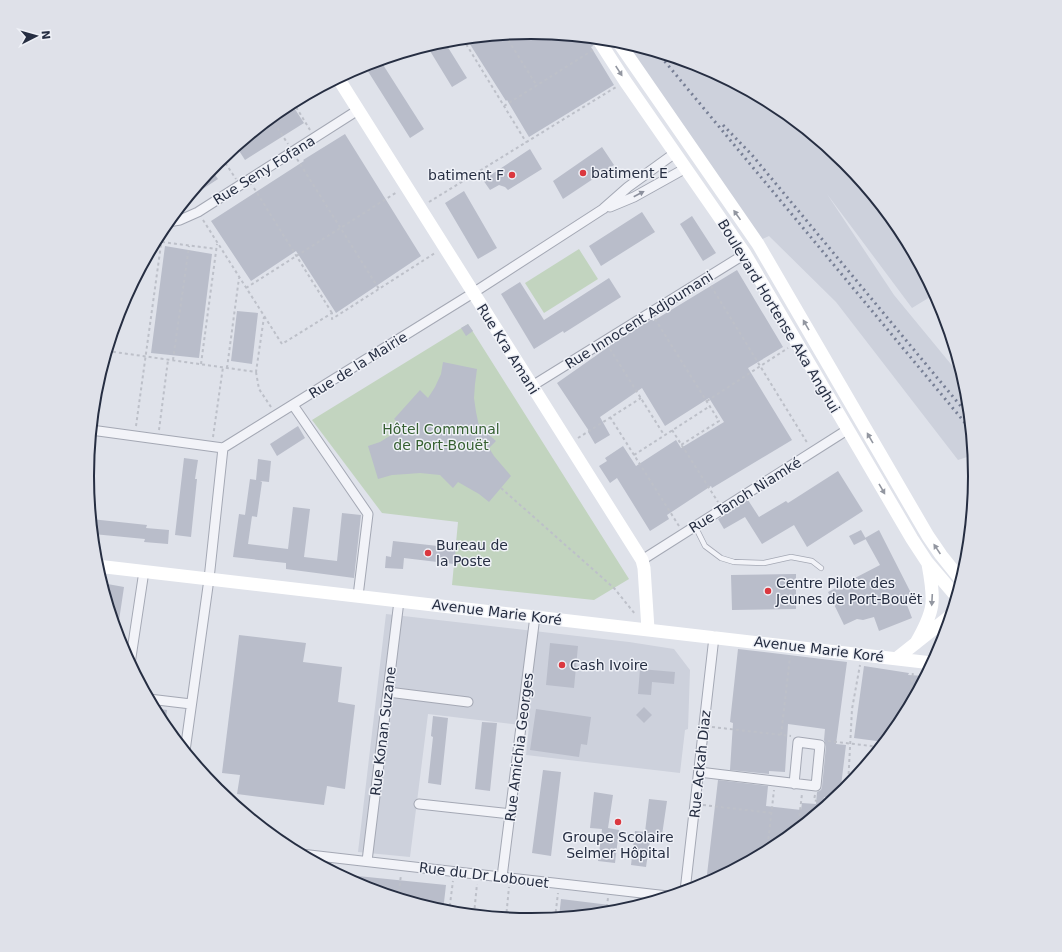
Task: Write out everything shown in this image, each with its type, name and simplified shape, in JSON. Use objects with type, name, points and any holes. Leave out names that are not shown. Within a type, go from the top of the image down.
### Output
[{"type":"main road","name":"Boulevard Hortense Aka Anghui","points":[[601,45],[745,254],[798,342],[847,430],[912,539],[928,562],[952,591]]},
{"type":"main road","name":"Boulevard Hortense Aka Anghui","points":[[623,49],[758,244],[928,536],[957,575]]},
{"type":"main road","name":"Rue Kra Amani","points":[[341,83],[642,560],[644,568],[648,629]]},
{"type":"main road","points":[[916,644],[931,612],[933,588],[928,562]]},
{"type":"main road","name":"Avenue Marie Koré","points":[[103,567],[926,662]]},
{"type":"main road","name":"Avenue Marie Koré","points":[[897,658],[943,622]]},
{"type":"street","name":"Rue Seny Fofana","points":[[177,221],[198,212],[358,110]]},
{"type":"street","name":"Rue de la Mairie","points":[[223,448],[473,293],[603,209],[628,187],[675,153]]},
{"type":"street","name":"Rue de la Mairie","points":[[603,209],[634,197],[686,168]]},
{"type":"street","name":"Rue Innocent Adjoumani","points":[[532,386],[745,254]]},
{"type":"street","points":[[293,405],[368,514],[358,596]]},
{"type":"street","name":"Rue Tanoh Niamké","points":[[642,560],[847,430]]},
{"type":"street","points":[[97,431],[223,448],[209,579],[186,744]]},
{"type":"street","points":[[132,653],[144,571]]},
{"type":"street","name":"Rue Konan Suzane","points":[[366,861],[399,601]]},
{"type":"street","name":"Rue Amichia Georges","points":[[506,878],[511,814],[535,616]]},
{"type":"street","name":"Rue Ackah Diaz","points":[[686,885],[714,637]]},
{"type":"street","points":[[388,692],[468,702]]},
{"type":"street","points":[[157,700],[191,704]]},
{"type":"street","points":[[698,772],[775,781],[798,784],[816,786],[820,745],[798,742],[798,784]]},
{"type":"street","points":[[419,804],[511,814]]},
{"type":"street","name":"Rue du Dr Lobouet","points":[[315,856],[656,895]]},
{"type":"lane","points":[[695,526],[705,546],[721,558],[734,562],[764,563],[791,557],[812,561],[821,568]]},
{"type":"path","points":[[509,40],[537,86]]},
{"type":"path","points":[[466,44],[526,142]]},
{"type":"path","points":[[504,106],[537,86],[596,44]]},
{"type":"path","points":[[420,208],[625,81]]},
{"type":"path","points":[[297,108],[315,137]]},
{"type":"path","points":[[274,123],[379,289]]},
{"type":"path","points":[[226,164],[240,185]]},
{"type":"path","points":[[249,180],[332,313],[332,319],[444,247]]},
{"type":"path","points":[[246,288],[297,257],[406,186]]},
{"type":"path","points":[[198,212],[282,344],[332,313]]},
{"type":"path","points":[[162,242],[217,249]]},
{"type":"path","points":[[135,436],[162,243]]},
{"type":"path","points":[[201,364],[218,244]]},
{"type":"path","points":[[174,360],[189,246]]},
{"type":"path","points":[[227,368],[239,277]]},
{"type":"path","points":[[706,278],[813,452]]},
{"type":"path","points":[[651,313],[719,421],[681,445]]},
{"type":"path","points":[[264,315],[256,372],[259,389],[276,416]]},
{"type":"path","points":[[605,341],[664,435]]},
{"type":"path","points":[[706,401],[798,342]]},
{"type":"path","points":[[112,352],[256,372]]},
{"type":"path","points":[[158,439],[168,360]]},
{"type":"path","points":[[212,447],[223,367]]},
{"type":"path","points":[[569,444],[640,398]]},
{"type":"path","points":[[634,455],[710,406]]},
{"type":"path","points":[[610,417],[683,533]]},
{"type":"path","points":[[672,430],[722,509]]},
{"type":"path","points":[[501,488],[614,588],[648,629]]},
{"type":"path","points":[[781,735],[791,646]]},
{"type":"path","points":[[848,776],[852,709],[862,654]]},
{"type":"path","points":[[911,691],[915,661]]},
{"type":"path","points":[[704,726],[799,737],[798,742]]},
{"type":"path","points":[[820,745],[821,740],[874,746]]},
{"type":"path","points":[[768,843],[775,781]]},
{"type":"path","points":[[798,784],[798,822]]},
{"type":"path","points":[[816,786],[814,800],[821,803]]},
{"type":"path","points":[[695,804],[772,813]]},
{"type":"path","points":[[399,892],[402,865]]},
{"type":"path","points":[[450,906],[454,872]]},
{"type":"path","points":[[475,909],[479,874]]},
{"type":"path","points":[[506,878],[506,912]]},
{"type":"path","points":[[556,912],[559,884]]},
{"type":"path","points":[[607,906],[609,889]]},
{"type":"shaded area","points":[[623,49],[671,62],[698,72],[750,98],[797,129],[819,147],[860,188],[894,233],[930,297],[912,308],[827,194],[894,295],[954,368],[960,391],[967,457],[958,460],[836,302],[769,236],[754,243]]},
{"type":"shaded area","points":[[386,614],[629,642],[674,649],[690,670],[688,729],[685,730],[680,773],[526,755],[529,726],[428,714],[410,857],[358,852]]},
{"type":"green space","points":[[579,249],[598,279],[544,313],[525,283]]},
{"type":"green space","name":"Hôtel Communal de Port-Bouët","points":[[468,324],[629,579],[594,600],[452,585],[458,522],[382,513],[312,420]]},
{"type":"building","points":[[531,39],[592,44],[593,46],[591,47],[614,85],[529,137],[507,100],[506,101],[470,44]]},
{"type":"building","points":[[448,47],[467,78],[452,87],[430,51]]},
{"type":"building","points":[[383,65],[424,129],[410,138],[368,71]]},
{"type":"building","points":[[295,109],[304,123],[245,160],[239,151],[265,129]]},
{"type":"building","points":[[345,134],[421,256],[336,313],[296,251],[251,281],[211,221]]},
{"type":"building","name":"batiment E","points":[[602,147],[614,165],[563,199],[553,181]]},
{"type":"building","name":"batiment F","points":[[530,149],[542,169],[508,190],[499,185],[490,190],[483,180]]},
{"type":"building","points":[[215,175],[218,179],[199,191]]},
{"type":"building","points":[[464,191],[497,248],[478,259],[445,203]]},
{"type":"building","points":[[642,212],[655,232],[601,266],[589,246]]},
{"type":"building","points":[[692,216],[716,253],[703,261],[680,224]]},
{"type":"building","points":[[165,246],[212,254],[199,358],[151,353]]},
{"type":"building","points":[[737,270],[783,347],[748,368],[792,440],[712,488],[711,486],[667,515],[669,519],[650,531],[617,478],[610,483],[599,466],[607,461],[605,458],[623,446],[636,466],[676,440],[681,448],[724,422],[709,398],[665,426],[642,388],[600,417],[610,435],[595,444],[588,432],[589,431],[557,383],[614,343],[652,319],[653,321]]},
{"type":"building","points":[[609,278],[621,297],[564,333],[563,331],[534,349],[501,294],[520,282],[544,320]]},
{"type":"building","points":[[237,311],[258,313],[252,364],[231,361]]},
{"type":"building","points":[[468,324],[473,331],[466,336],[461,328]]},
{"type":"building","name":"Hôtel Communal de Port-Bouët","points":[[443,362],[477,369],[474,398],[479,426],[496,441],[489,448],[511,476],[489,502],[479,494],[458,482],[453,488],[440,475],[420,473],[392,475],[378,479],[368,446],[380,442],[404,427],[394,419],[420,390],[428,398],[441,374]]},
{"type":"building","points":[[298,426],[305,438],[277,456],[270,444]]},
{"type":"building","points":[[184,458],[198,460],[195,479],[197,479],[191,537],[175,535]]},
{"type":"building","points":[[258,459],[271,461],[269,482],[260,481],[262,482],[257,517],[245,515],[250,479],[256,480]]},
{"type":"building","points":[[838,471],[863,511],[807,547],[794,525],[762,544],[745,517],[724,529],[718,519],[748,500],[759,517],[786,501],[788,503]]},
{"type":"building","points":[[293,507],[310,509],[304,557],[337,561],[342,513],[361,515],[354,578],[286,569],[286,563],[233,557],[239,514],[252,516],[248,544],[288,549]]},
{"type":"building","points":[[97,520],[147,525],[146,528],[169,530],[168,544],[144,542],[145,539],[98,535]]},
{"type":"building","points":[[861,530],[866,539],[854,545],[849,536]]},
{"type":"building","points":[[879,530],[911,593],[904,597],[912,618],[879,631],[874,617],[863,620],[857,619],[844,625],[828,592],[880,565],[865,538]]},
{"type":"building","points":[[393,541],[456,548],[454,564],[404,558],[403,569],[385,568],[386,556],[391,557]]},
{"type":"building","points":[[796,574],[796,609],[732,610],[731,575]]},
{"type":"building","points":[[108,584],[124,587],[119,621]]},
{"type":"building","points":[[239,635],[306,643],[303,662],[342,667],[338,702],[355,705],[345,789],[327,786],[324,805],[237,794],[240,775],[222,773]]},
{"type":"building","name":"Cash Ivoire","points":[[550,643],[578,646],[574,688],[546,685]]},
{"type":"building","points":[[738,649],[847,662],[836,744],[846,745],[841,784],[827,798],[824,797],[824,801],[819,805],[774,839],[724,868],[707,876],[718,780],[768,786],[766,806],[801,810],[802,803],[816,804],[817,792],[821,790],[822,787],[826,746],[824,740],[825,729],[788,724],[785,772],[769,771],[769,774],[730,770],[733,723],[730,722]]},
{"type":"building","points":[[864,666],[909,673],[908,675],[919,676],[909,695],[879,741],[854,738]]},
{"type":"building","points":[[640,669],[675,672],[674,684],[652,682],[651,695],[638,694]]},
{"type":"building","points":[[644,707],[652,715],[644,723],[636,715]]},
{"type":"building","points":[[162,709],[167,710],[166,716]]},
{"type":"building","points":[[536,709],[591,717],[587,745],[581,744],[579,757],[530,750]]},
{"type":"building","points":[[433,716],[448,718],[441,785],[428,783],[433,737],[431,736]]},
{"type":"building","points":[[482,722],[497,723],[490,791],[475,789]]},
{"type":"building","points":[[543,770],[561,772],[551,856],[532,853]]},
{"type":"building","points":[[594,792],[613,795],[608,828],[619,830],[615,863],[598,861],[602,829],[590,828]]},
{"type":"building","points":[[649,799],[667,801],[662,835],[651,834],[646,867],[631,865],[635,831],[645,832]]},
{"type":"building","points":[[355,876],[446,885],[444,904],[391,890]]},
{"type":"building","points":[[561,899],[613,905],[588,909],[560,912]]},
{"type":"railway","points":[[663,60],[964,422]]},
{"type":"railway","points":[[723,125],[752,155],[962,408]]},
{"type":"place","name":"batiment E","points":[[583,173]]},
{"type":"place","name":"batiment F","points":[[512,175]]},
{"type":"place","name":"Bureau de la Poste","points":[[428,553]]},
{"type":"place","name":"Centre Pilote des Jeunes de Port-Bouët","points":[[768,591]]},
{"type":"place","name":"Cash Ivoire","points":[[562,665]]},
{"type":"place","name":"Groupe Scolaire Selmer Hôpital","points":[[618,822]]}]
